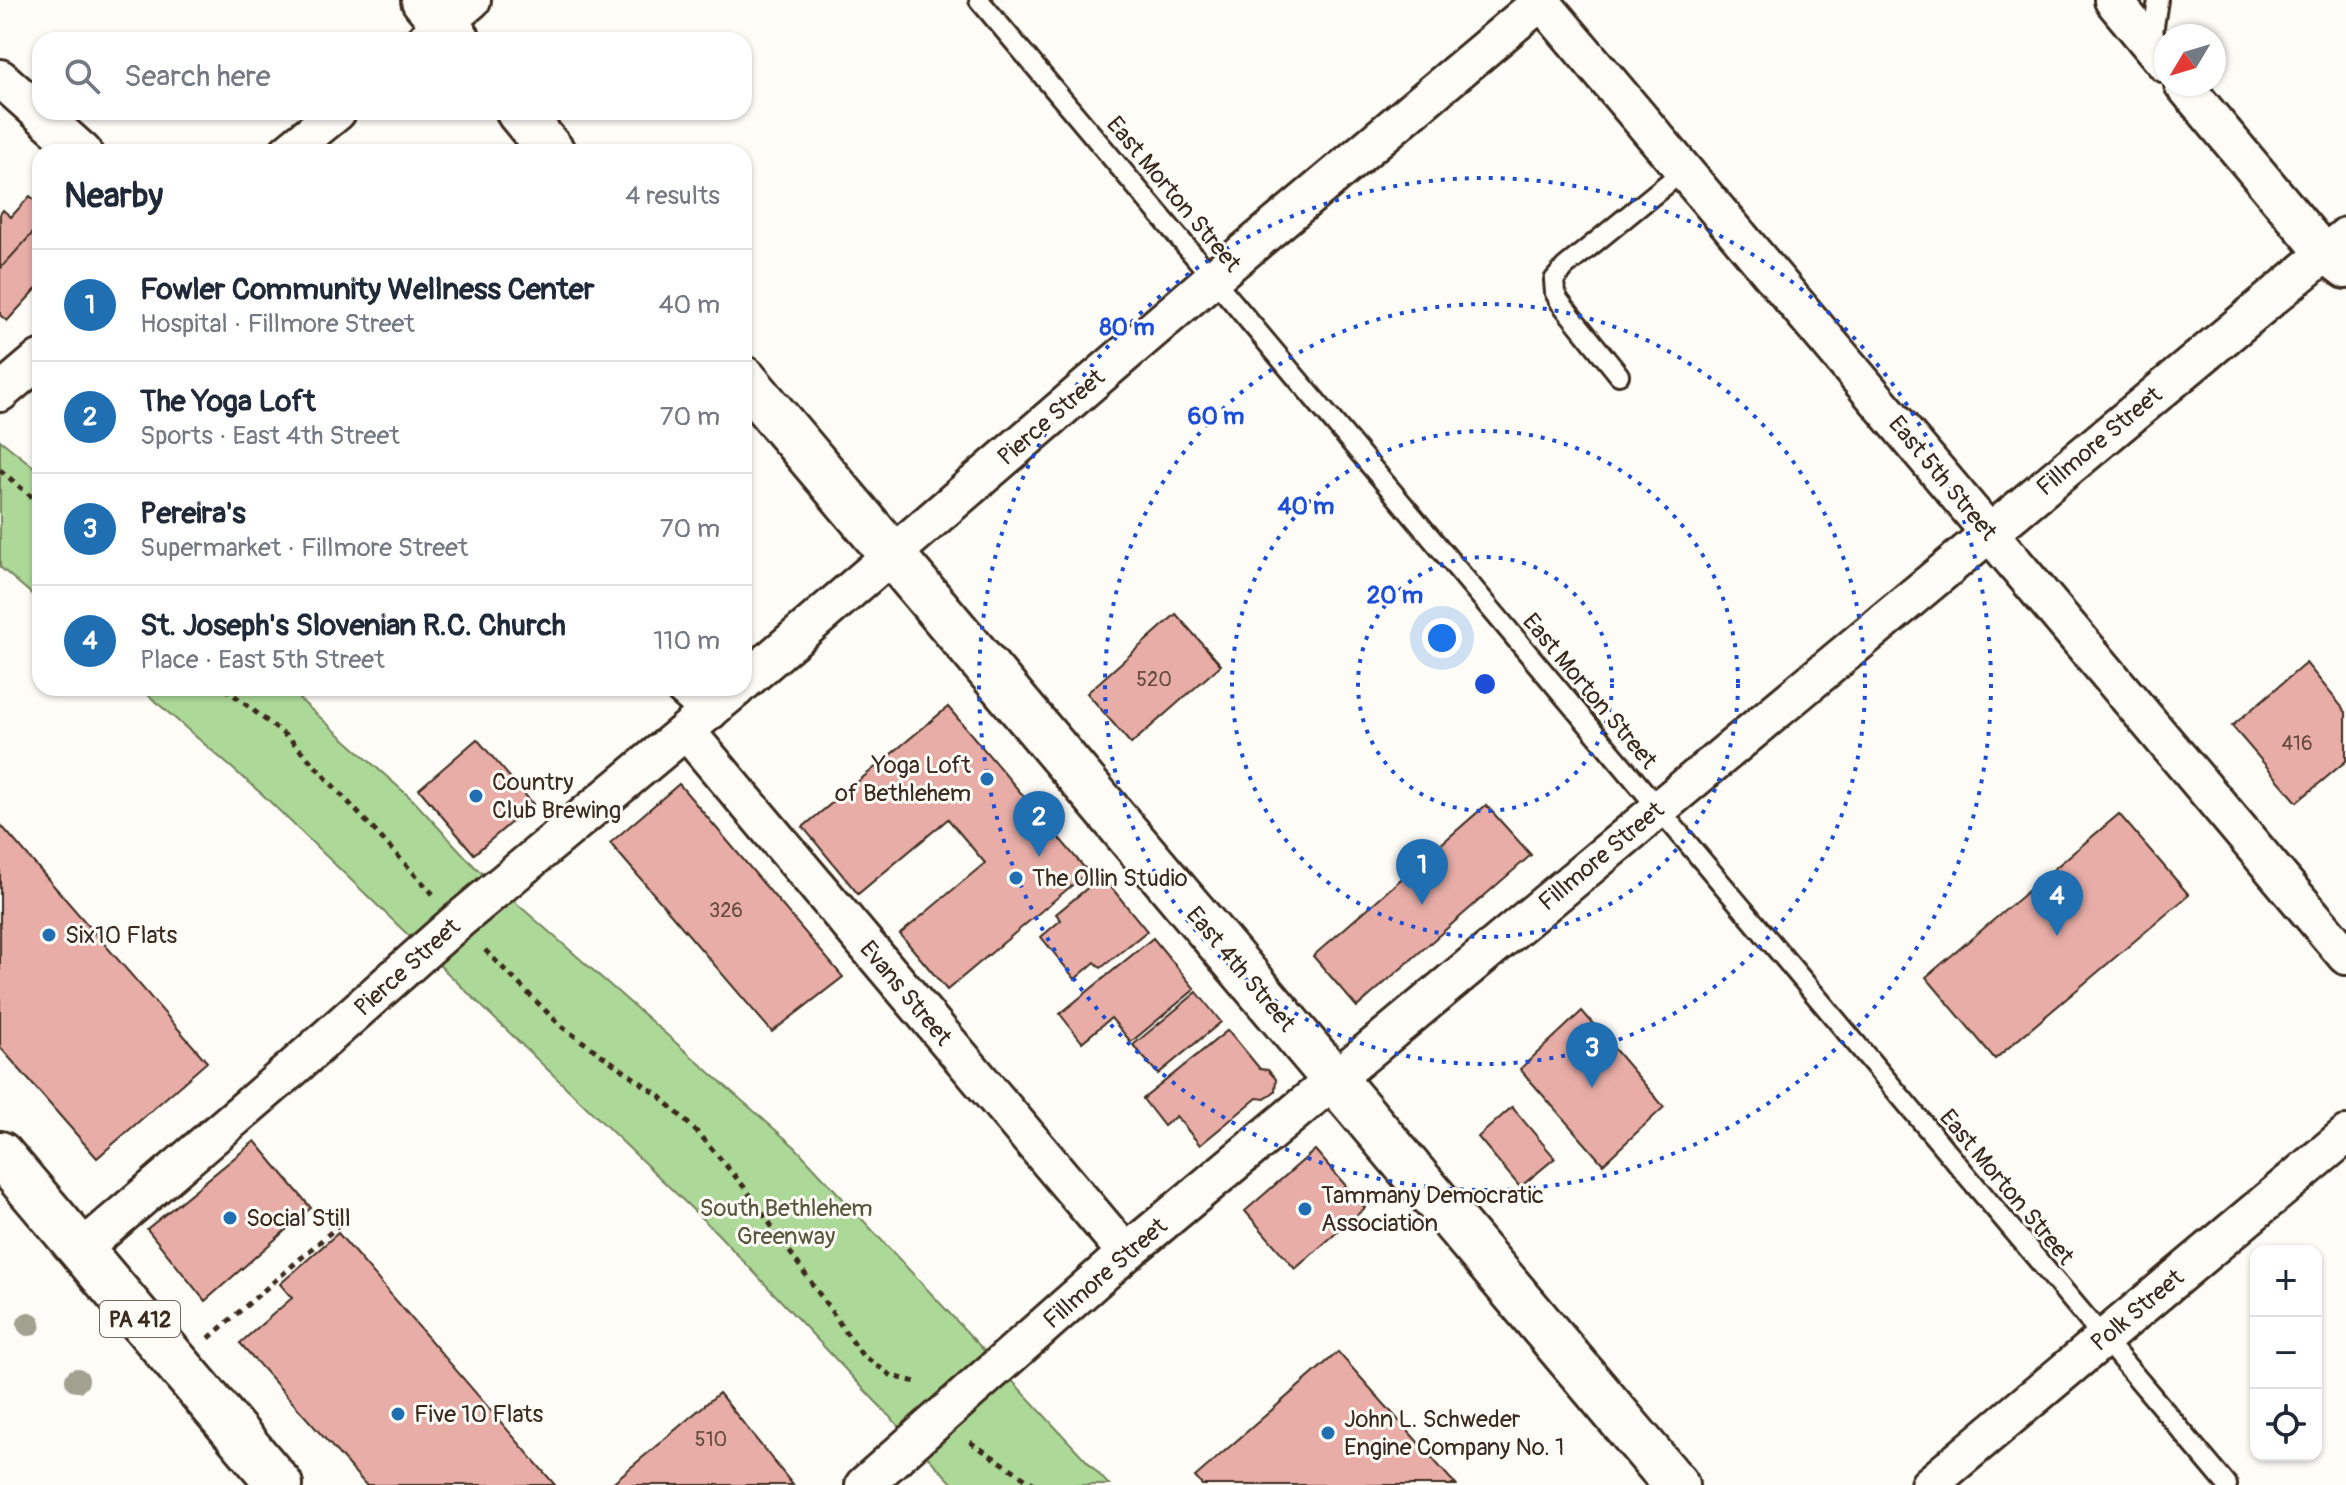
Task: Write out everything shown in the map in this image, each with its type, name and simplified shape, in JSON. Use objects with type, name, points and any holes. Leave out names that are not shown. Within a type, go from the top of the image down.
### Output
[{"type":"main road","points":[[526,120],[545,144]]},
{"type":"main road","name":"East 4th Street","points":[[752,389],[1676,1485]]},
{"type":"main road","name":"PA 412","points":[[0,1154],[280,1485]]},
{"type":"street","name":"Pierce Street","points":[[752,675],[1542,0]]},
{"type":"street","name":"East 5th Street","points":[[1542,0],[2346,956]]},
{"type":"street","points":[[2113,0],[2154,50]]},
{"type":"street","points":[[0,78],[32,107]]},
{"type":"street","points":[[2194,96],[2339,254]]},
{"type":"street","points":[[47,120],[74,144]]},
{"type":"street","points":[[298,144],[327,120]]},
{"type":"street","name":"Fillmore Street","points":[[864,1485],[1126,1253],[1989,532],[2339,254]]},
{"type":"street","points":[[0,393],[32,366]]},
{"type":"street","name":"Pierce Street","points":[[81,1250],[294,1067],[704,705]]},
{"type":"street","name":"Evans Street","points":[[704,705],[1126,1253]]},
{"type":"street","name":"Polk Street","points":[[1929,1485],[2346,1135]]},
{"type":"lane","name":"East Morton Street","points":[[979,0],[2227,1485]]},
{"type":"lane","points":[[2158,0],[2158,24]]},
{"type":"lane","points":[[1619,375],[1560,302],[1555,293],[1554,280],[1565,267],[1684,170]]},
{"type":"lane","points":[[2339,254],[2346,284]]},
{"type":"path","points":[[0,470],[32,497]]},
{"type":"path","points":[[235,696],[291,740],[436,897]]},
{"type":"path","points":[[479,944],[562,1027],[661,1097],[702,1137],[745,1188],[862,1355],[892,1376],[916,1382]]},
{"type":"path","points":[[178,1365],[346,1219]]},
{"type":"path","points":[[970,1442],[1036,1485]]},
{"type":"green space","points":[[0,440],[32,466],[32,594],[0,567]]},
{"type":"green space","name":"South Bethlehem Greenway","points":[[149,696],[296,696],[413,800],[475,867],[795,1147],[1109,1485],[954,1485],[717,1233],[263,795]]},
{"type":"building","points":[[30,196],[32,198],[32,234],[0,269],[0,214],[3,210],[11,217]]},
{"type":"building","points":[[32,234],[32,294],[7,321],[0,315],[0,269]]},
{"type":"building","points":[[1176,614],[1221,665],[1131,744],[1087,693]]},
{"type":"building","points":[[2306,663],[2346,712],[2346,761],[2297,802],[2232,726]]},
{"type":"building","points":[[948,707],[1088,872],[947,990],[900,934],[985,863],[948,819],[858,894],[803,827]]},
{"type":"building","name":"Country Club Brewing","points":[[477,739],[533,804],[474,854],[419,789]]},
{"type":"building","points":[[679,784],[843,977],[772,1032],[610,843]]},
{"type":"building","points":[[1486,805],[1531,855],[1357,1007],[1313,956]]},
{"type":"building","points":[[2119,814],[2189,895],[1995,1059],[1926,977]]},
{"type":"building","name":"Six10 Flats","points":[[0,824],[207,1062],[97,1158],[0,1047]]},
{"type":"building","points":[[1102,876],[1147,931],[1101,968],[1095,962],[1075,979],[1041,937],[1061,920],[1056,914]]},
{"type":"building","points":[[1153,938],[1195,989],[1131,1042],[1111,1018],[1082,1042],[1060,1014]]},
{"type":"building","points":[[1197,992],[1221,1022],[1158,1074],[1133,1045]]},
{"type":"building","points":[[1582,1011],[1664,1107],[1603,1164],[1520,1069]]},
{"type":"building","points":[[1228,1030],[1260,1069],[1268,1070],[1276,1079],[1275,1091],[1265,1099],[1257,1098],[1200,1145],[1176,1116],[1164,1126],[1143,1099]]},
{"type":"building","points":[[1512,1107],[1555,1158],[1520,1187],[1478,1137]]},
{"type":"building","name":"Social Still","points":[[255,1141],[311,1208],[205,1301],[147,1229]]},
{"type":"building","name":"Tammany Democratic Association","points":[[1315,1150],[1365,1208],[1295,1269],[1245,1211]]},
{"type":"building","name":"Five 10 Flats","points":[[338,1233],[555,1485],[366,1485],[240,1343],[292,1298],[280,1284]]},
{"type":"building","name":"John L. Schweder Engine Company No. 1","points":[[1338,1352],[1456,1485],[1202,1485],[1195,1477]]},
{"type":"building","points":[[719,1393],[793,1485],[610,1485]]},
{"type":"place","name":"Yoga Loft of Bethlehem","points":[[987,779]]},
{"type":"place","name":"Country Club Brewing","points":[[476,796]]},
{"type":"place","name":"The Yoga Loft","points":[[1039,857]]},
{"type":"place","name":"The Ollin Studio","points":[[1016,878]]},
{"type":"place","name":"Fowler Community Wellness Center","points":[[1422,905]]},
{"type":"place","name":"Six10 Flats","points":[[49,935]]},
{"type":"place","name":"St. Joseph's Slovenian R.C. Church","points":[[2057,936]]},
{"type":"place","name":"Pereira's","points":[[1592,1088]]},
{"type":"place","name":"Tammany Democratic Association","points":[[1305,1209]]},
{"type":"place","name":"Social Still","points":[[230,1218]]},
{"type":"place","name":"Five 10 Flats","points":[[398,1414]]},
{"type":"place","name":"John L. Schweder Engine Company No. 1","points":[[1328,1433]]}]
